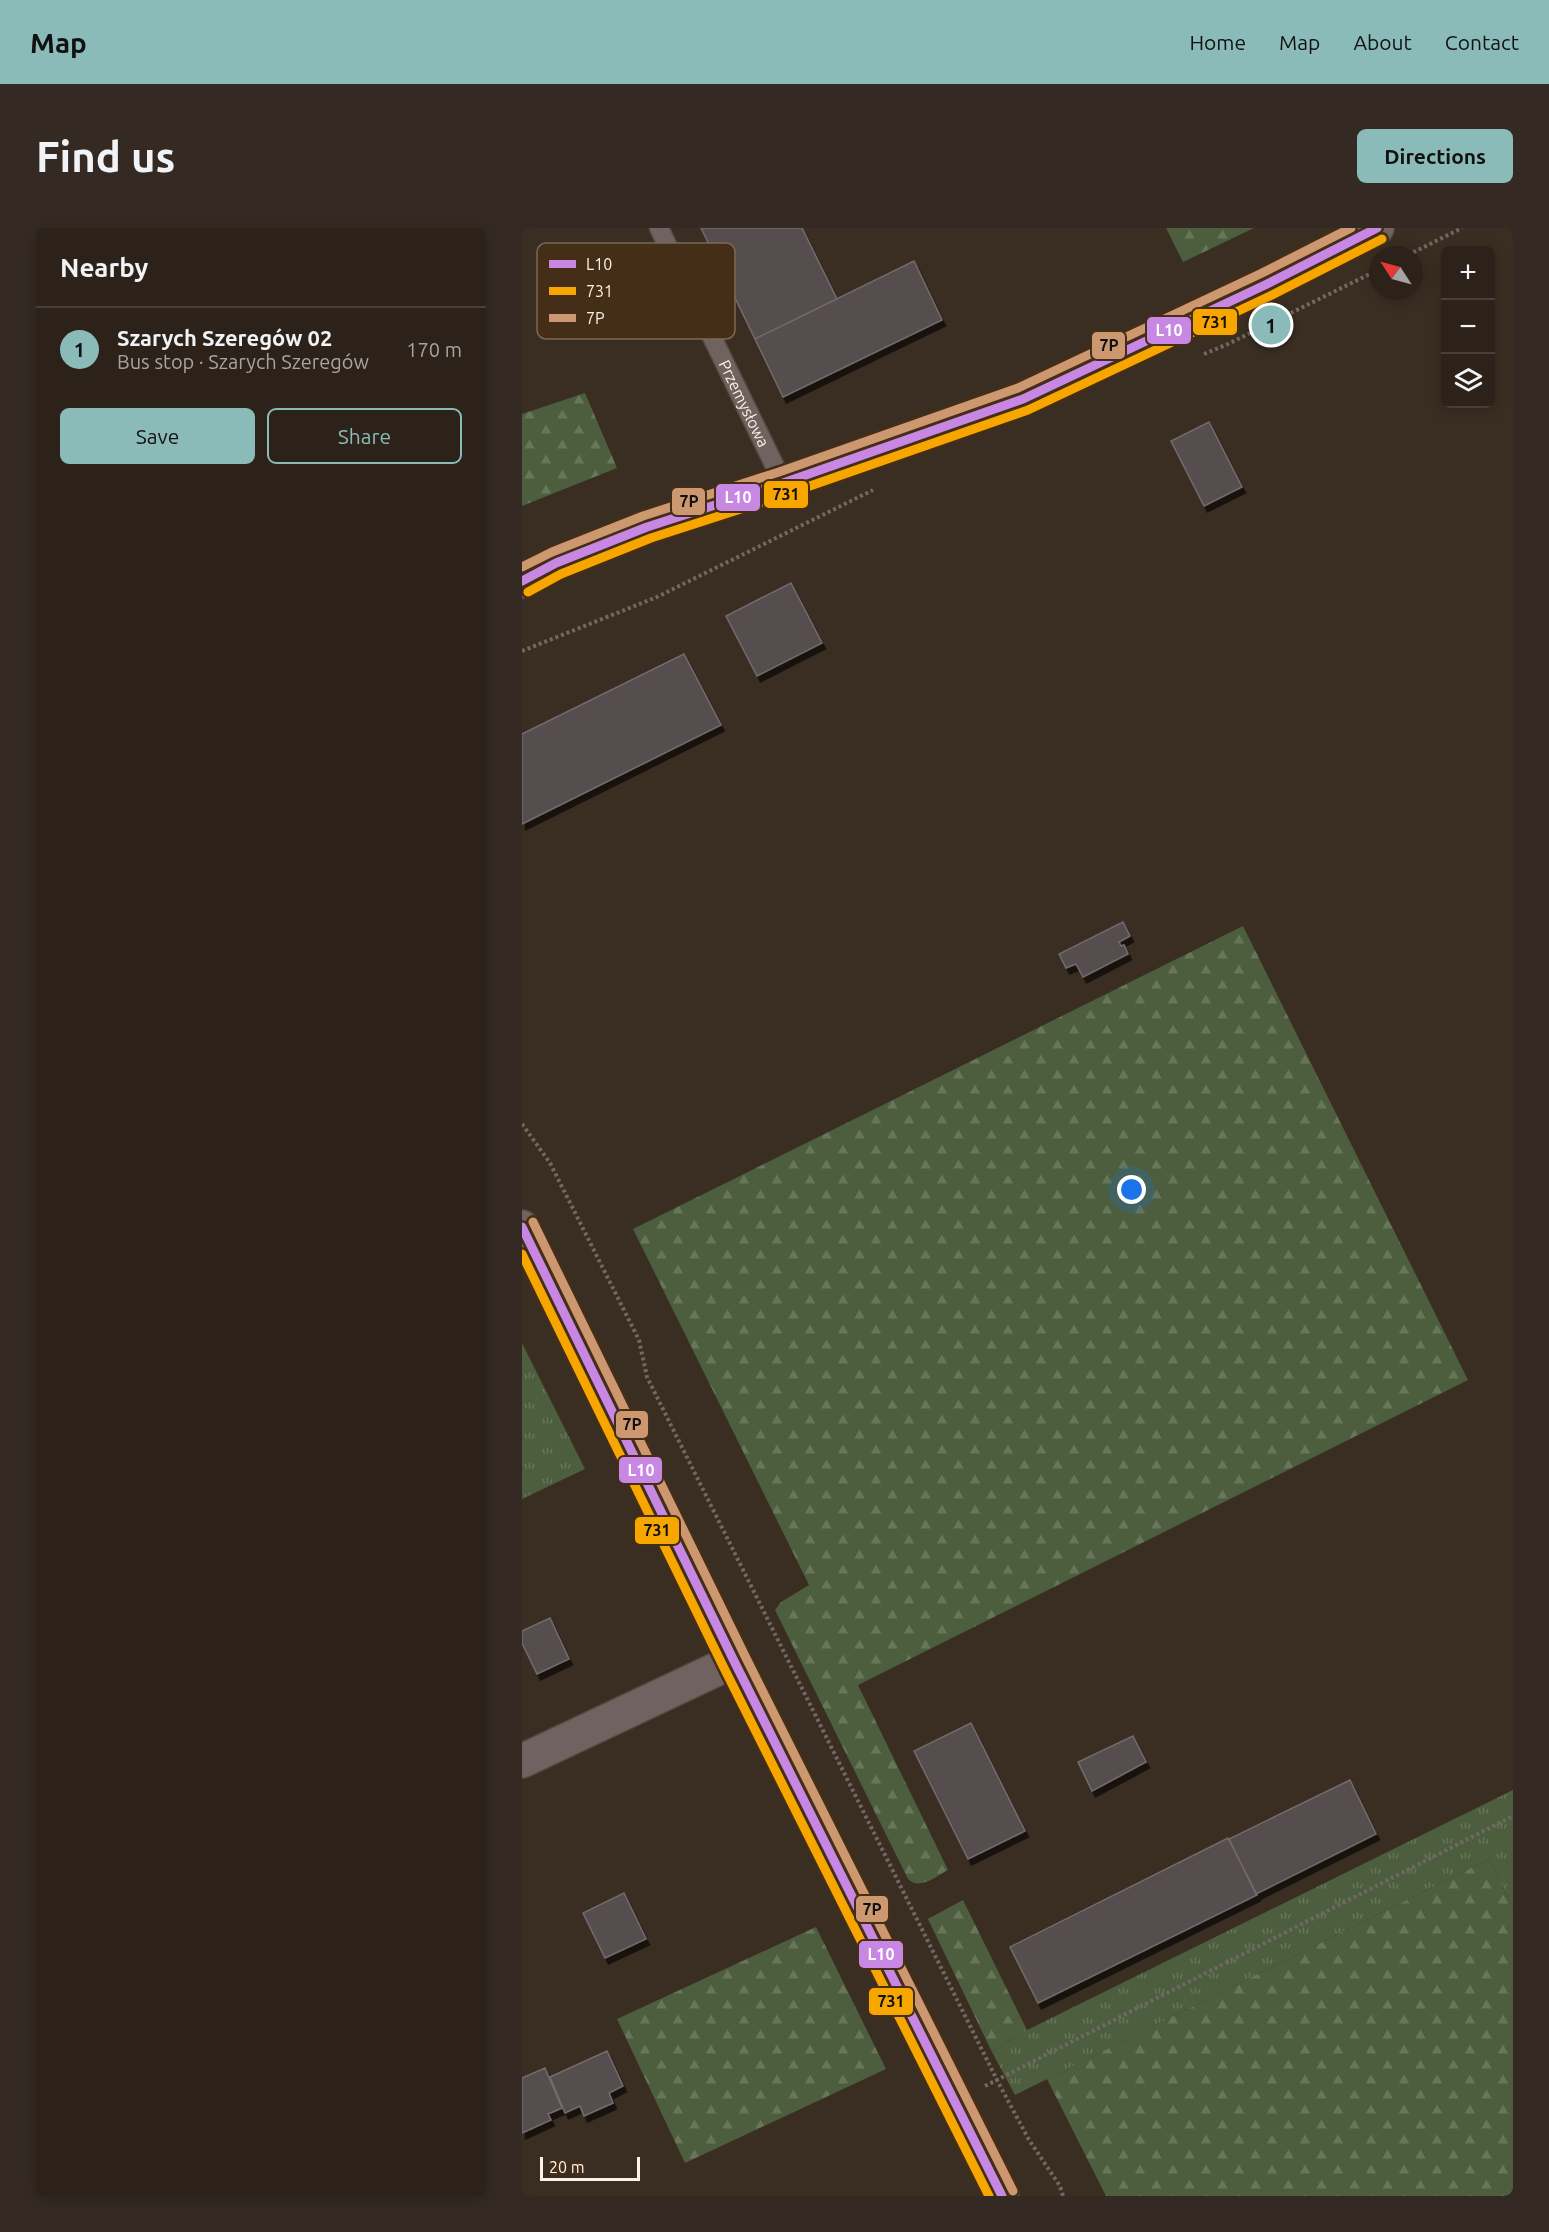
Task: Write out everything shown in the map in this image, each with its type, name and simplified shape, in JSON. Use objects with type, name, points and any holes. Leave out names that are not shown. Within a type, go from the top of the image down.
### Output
[{"type":"street","points":[[522,580],[556,563],[647,527],[783,483],[1023,399],[1222,305],[1377,228]]},
{"type":"street","points":[[522,1227],[734,1661],[1002,2196]]},
{"type":"street","points":[[522,1761],[734,1661]]},
{"type":"lane","name":"Przemysłowa","points":[[659,228],[666,243]]},
{"type":"lane","name":"Przemysłowa","points":[[713,339],[783,483]]},
{"type":"path","points":[[1423,248],[1462,228]]},
{"type":"path","points":[[522,1125],[550,1163],[639,1340],[647,1377],[998,2080],[1029,2140],[1060,2186],[1063,2196]]},
{"type":"path","points":[[1010,2073],[1513,1816]]},
{"type":"green space","points":[[1166,228],[1254,228],[1183,262]]},
{"type":"green space","points":[[585,393],[617,468],[522,506],[522,414]]},
{"type":"green space","points":[[1243,926],[1468,1380],[858,1685],[948,1870],[918,1884],[908,1879],[775,1610],[781,1602],[809,1585],[633,1229]]},
{"type":"green space","points":[[522,1343],[585,1469],[522,1499]]},
{"type":"green space","points":[[1513,1790],[1513,1908],[1489,1859],[1015,2095],[992,2052],[1027,2030]]},
{"type":"green space","points":[[1489,1859],[1513,1908],[1513,2196],[1106,2196],[1047,2079]]},
{"type":"green space","points":[[963,1900],[1027,2030],[992,2052],[928,1919]]},
{"type":"green space","points":[[816,1927],[886,2069],[685,2163],[617,2019]]},
{"type":"building","points":[[701,228],[802,228],[837,299],[755,339],[735,298],[735,243],[708,243]]},
{"type":"building","points":[[914,261],[942,320],[783,397],[755,339]]},
{"type":"building","points":[[1209,422],[1242,487],[1204,506],[1171,441]]},
{"type":"building","points":[[791,583],[822,643],[757,676],[726,616]]},
{"type":"building","points":[[684,654],[721,725],[522,824],[522,734]]},
{"type":"building","points":[[1123,922],[1130,936],[1119,942],[1121,946],[1124,945],[1128,954],[1083,977],[1076,964],[1066,968],[1059,954]]},
{"type":"building","points":[[550,1618],[569,1659],[537,1674],[522,1643],[522,1631]]},
{"type":"building","points":[[971,1723],[1025,1831],[968,1859],[914,1751]]},
{"type":"building","points":[[1133,1736],[1146,1762],[1092,1791],[1078,1762]]},
{"type":"building","points":[[1350,1780],[1376,1834],[1256,1894],[1229,1839]]},
{"type":"building","points":[[1228,1838],[1257,1895],[1038,2003],[1010,1947]]},
{"type":"building","points":[[624,1893],[646,1939],[605,1958],[583,1913]]},
{"type":"building","points":[[607,2051],[623,2086],[609,2093],[613,2103],[584,2116],[580,2106],[565,2113],[550,2077]]},
{"type":"building","points":[[545,2068],[562,2108],[548,2114],[551,2120],[522,2133],[522,2078]]},
{"type":"transit line","name":"7P","points":[[522,567],[552,552],[643,516],[779,472],[1018,388],[1260,274],[1351,228]]},
{"type":"transit line","name":"L10","points":[[522,581],[556,563],[647,527],[783,483],[1023,399],[1265,285],[1377,228]]},
{"type":"transit line","name":"731","points":[[528,592],[561,574],[651,538],[787,494],[1028,410],[1270,296],[1382,239]]},
{"type":"transit line","name":"7P","points":[[533,1222],[745,1656],[1013,2191]]},
{"type":"transit line","name":"L10","points":[[522,1227],[734,1661],[1002,2196]]},
{"type":"transit line","name":"731","points":[[522,1254],[723,1666],[989,2196]]},
{"type":"place","name":"Szarych Szeregów 02","points":[[1271,325]]}]
